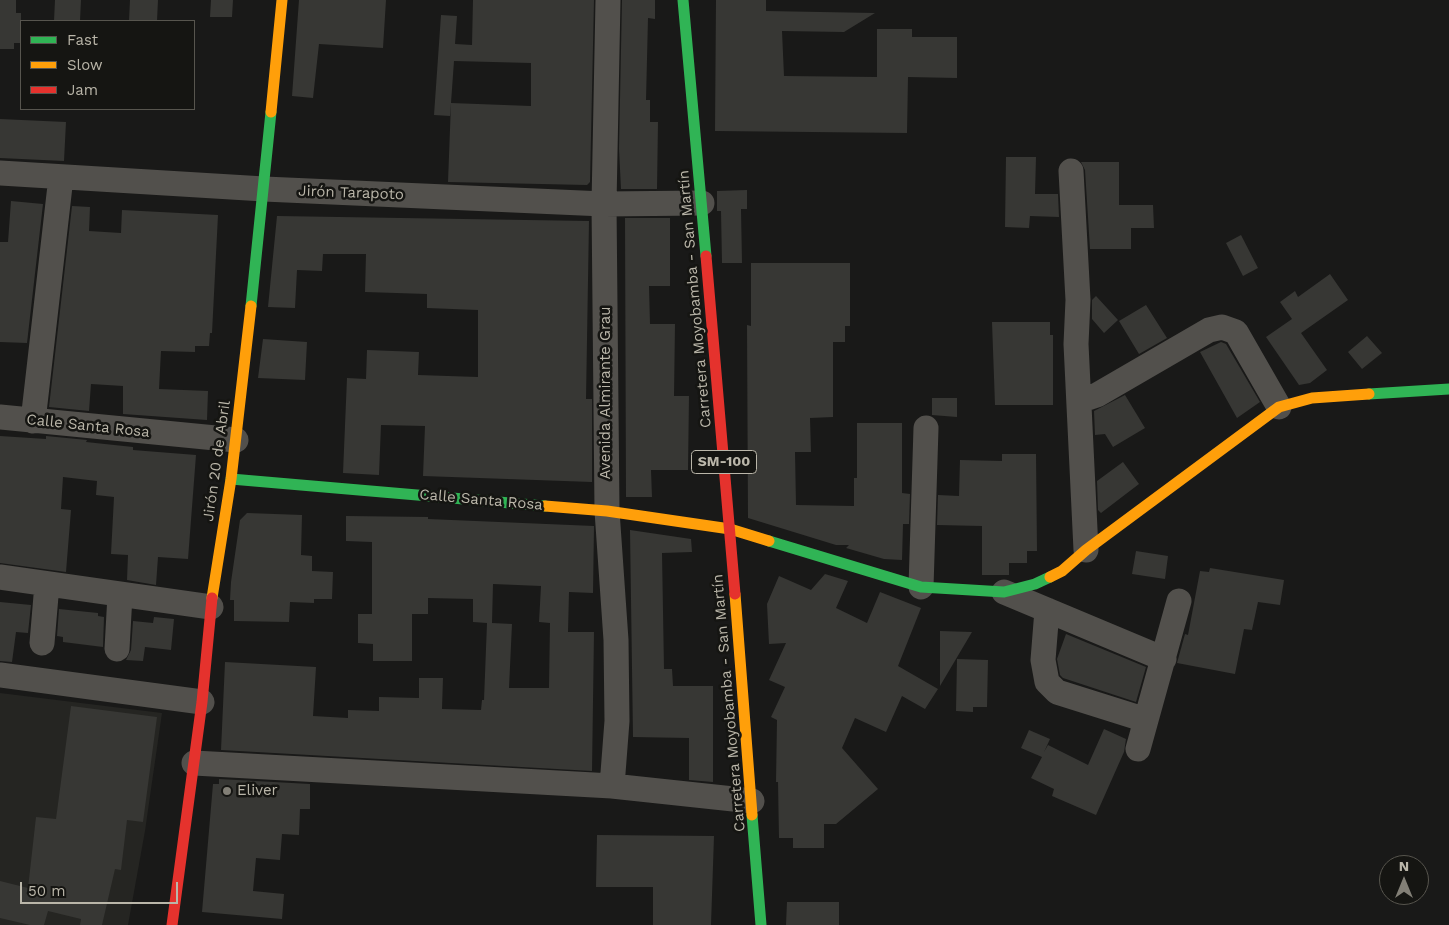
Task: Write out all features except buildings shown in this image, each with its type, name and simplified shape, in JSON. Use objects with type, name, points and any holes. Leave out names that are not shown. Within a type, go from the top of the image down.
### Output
[{"type":"street","name":"Jirón 20 de Abril","points":[[172,925],[202,702],[211,607],[236,440],[264,190],[282,0]]},
{"type":"street","name":"Avenida Almirante Grau","points":[[608,0],[604,204],[606,511],[616,640],[617,721],[612,786]]},
{"type":"street","name":"Carretera Moyobamba - San Martín","points":[[683,0],[730,529],[761,925]]},
{"type":"street","points":[[1071,171],[1078,300],[1076,344],[1086,550]]},
{"type":"street","name":"Jirón Tarapoto","points":[[0,172],[264,190],[604,204],[702,203]]},
{"type":"street","points":[[33,421],[61,177]]},
{"type":"street","points":[[1079,401],[1097,396],[1209,330],[1222,327],[1236,332],[1279,407],[1312,398],[1449,389]]},
{"type":"street","name":"Calle Santa Rosa","points":[[231,479],[606,511],[730,529],[921,587],[1004,592],[1035,584],[1062,571],[1086,550],[1279,407]]},
{"type":"street","name":"Calle Santa Rosa","points":[[0,417],[236,440]]},
{"type":"street","points":[[921,587],[926,428]]},
{"type":"street","points":[[0,577],[47,588],[120,599],[211,607]]},
{"type":"street","points":[[0,589],[47,588]]},
{"type":"street","points":[[42,643],[47,588]]},
{"type":"street","points":[[1004,592],[1164,659]]},
{"type":"street","points":[[120,599],[159,609],[158,615]]},
{"type":"street","points":[[117,649],[120,599]]},
{"type":"street","points":[[1138,749],[1179,601]]},
{"type":"street","points":[[1047,610],[1043,660],[1047,682],[1057,692],[1146,720]]},
{"type":"street","points":[[0,675],[202,702]]},
{"type":"street","points":[[194,763],[612,786],[752,801]]},
{"type":"shaded area","points":[[0,693],[162,713],[145,831],[128,925],[0,925]]},
{"type":"traffic: fast","points":[[683,0],[706,256]]},
{"type":"traffic: fast","points":[[251,306],[271,112]]},
{"type":"traffic: fast","points":[[1369,394],[1449,389]]},
{"type":"traffic: fast","points":[[231,479],[545,506]]},
{"type":"traffic: fast","points":[[769,541],[921,587],[1004,592],[1035,584],[1050,577]]},
{"type":"traffic: fast","points":[[752,815],[761,925]]},
{"type":"traffic: slow","points":[[271,112],[282,0]]},
{"type":"traffic: slow","points":[[212,598],[231,479],[251,306]]},
{"type":"traffic: slow","points":[[1050,577],[1062,571],[1086,550],[1279,407],[1312,398],[1369,394]]},
{"type":"traffic: slow","points":[[545,506],[607,511],[730,529],[769,541]]},
{"type":"traffic: slow","points":[[735,594],[752,815]]},
{"type":"traffic: jam","points":[[706,256],[735,594]]},
{"type":"traffic: jam","points":[[172,925],[202,702],[212,598]]},
{"type":"place","name":"Eliver","points":[[227,791]]}]
